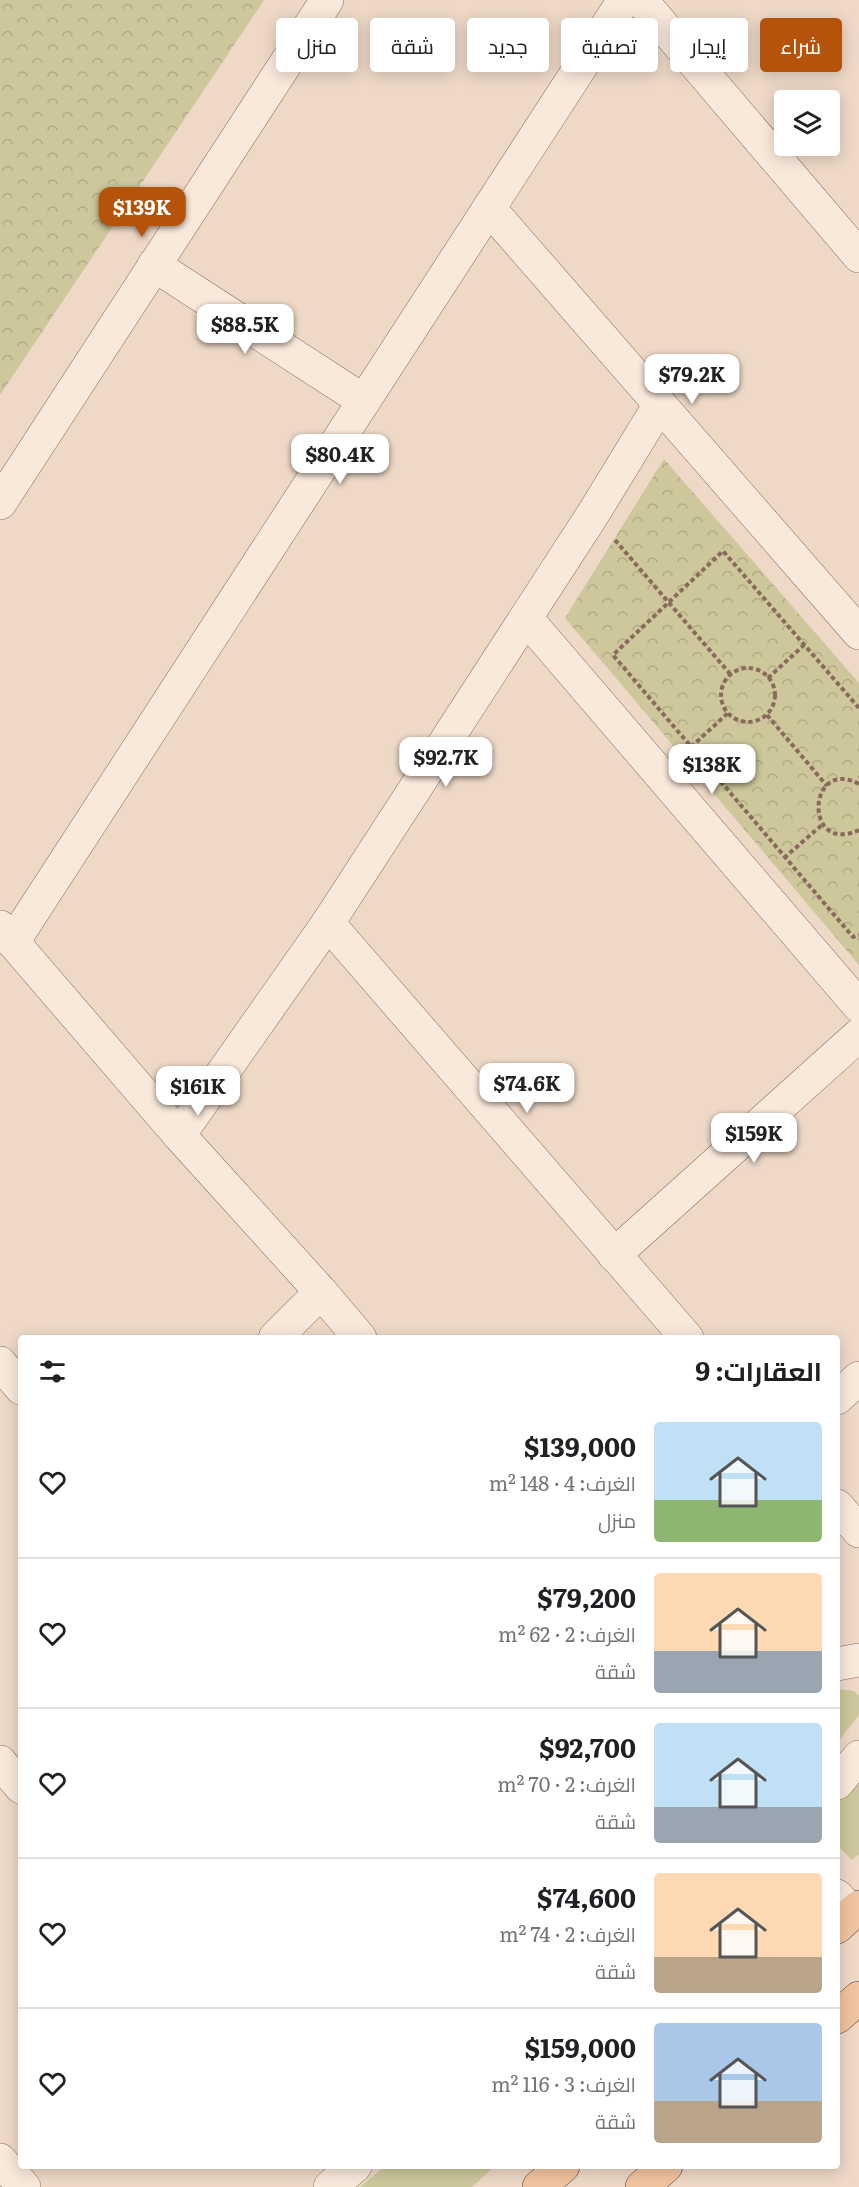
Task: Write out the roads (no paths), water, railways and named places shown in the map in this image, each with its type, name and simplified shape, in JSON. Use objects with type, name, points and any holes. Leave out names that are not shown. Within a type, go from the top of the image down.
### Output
[{"type":"main road","points":[[840,2014],[859,1998]]},
{"type":"main road","points":[[539,2187],[560,2169]]},
{"type":"main road","points":[[642,2187],[663,2169]]},
{"type":"street","points":[[0,503],[327,0]]},
{"type":"street","points":[[357,1335],[179,1135],[7,934],[364,401],[624,0]]},
{"type":"street","points":[[641,0],[859,256]]},
{"type":"street","points":[[489,208],[859,633]]},
{"type":"street","points":[[154,265],[364,401]]},
{"type":"street","points":[[179,1135],[328,923],[593,514],[659,406]]},
{"type":"street","points":[[526,618],[859,1006]]},
{"type":"street","points":[[328,923],[684,1335]]},
{"type":"street","points":[[614,1255],[859,1035]]},
{"type":"street","points":[[277,1335],[321,1292]]},
{"type":"street","points":[[0,1364],[18,1385]]},
{"type":"street","points":[[840,1395],[859,1378]]},
{"type":"street","points":[[840,1509],[859,1531]]},
{"type":"street","points":[[840,1663],[859,1660]]},
{"type":"street","points":[[840,1779],[859,1757]]},
{"type":"street","points":[[0,1762],[18,1783]]},
{"type":"street","points":[[0,2160],[24,2187]]}]
